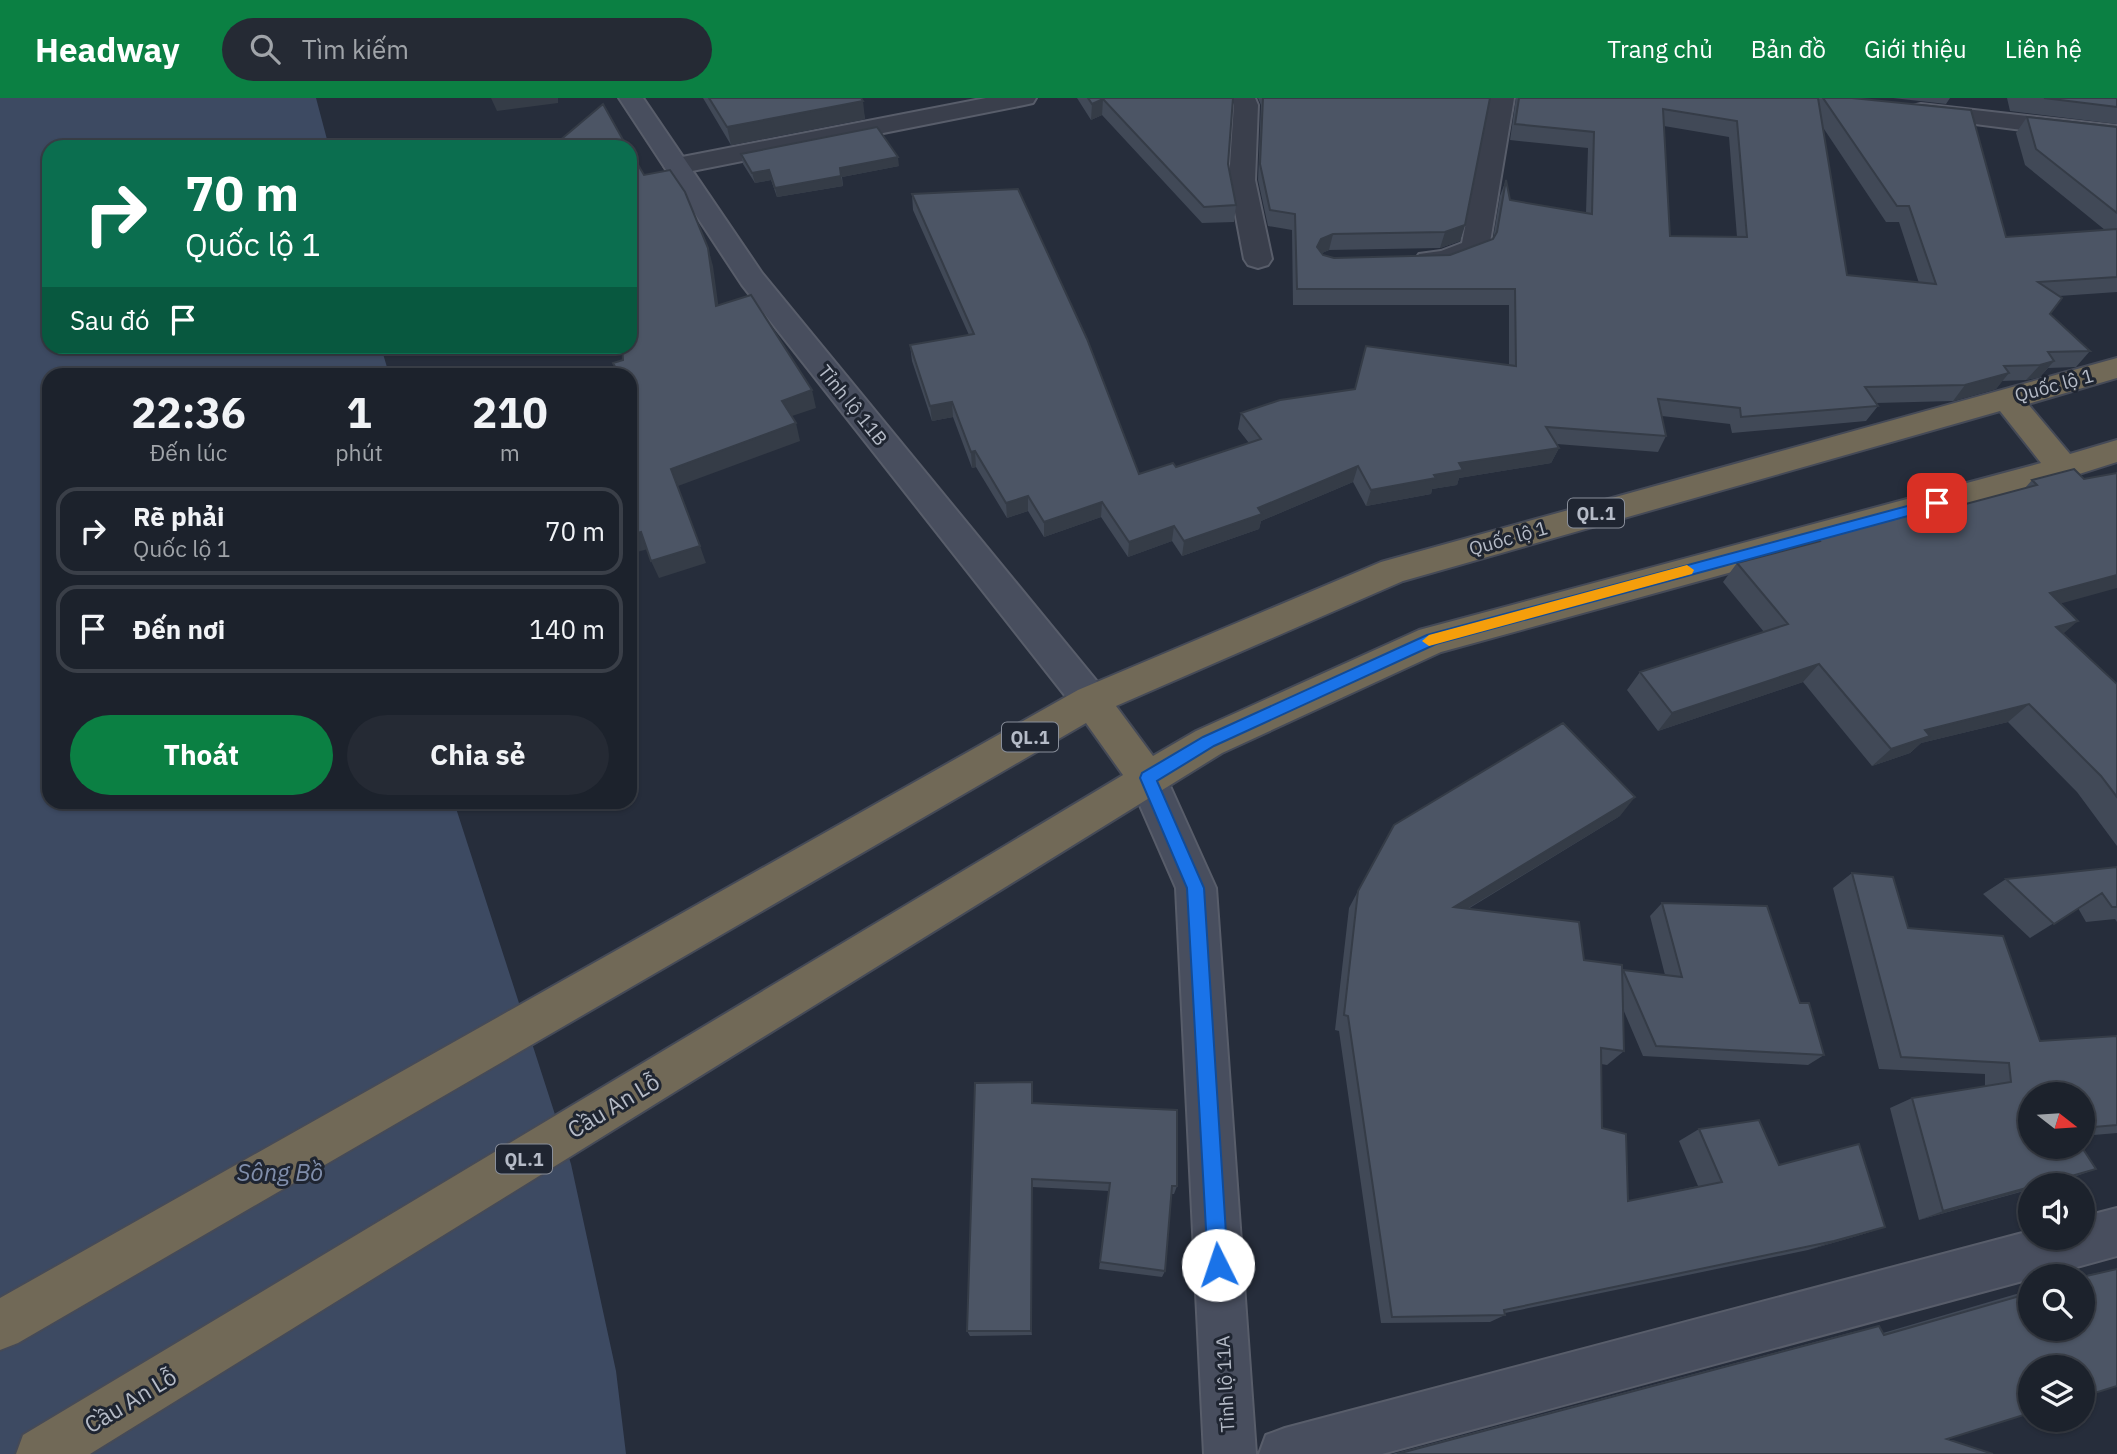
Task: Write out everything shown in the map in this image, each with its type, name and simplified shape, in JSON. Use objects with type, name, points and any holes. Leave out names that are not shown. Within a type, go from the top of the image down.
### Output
[{"type":"highway","name":"Quốc lộ 1","points":[[0,1325],[969,774],[1091,701],[1393,571],[2117,368]]},
{"type":"highway","points":[[2006,398],[2063,468]]},
{"type":"highway","name":"QL.1","points":[[1147,778],[1209,742],[1432,639],[2063,468],[2117,451]]},
{"type":"highway","points":[[1091,701],[1147,778]]},
{"type":"highway","name":"Cầu An Lỗ","points":[[42,1454],[1147,778]]},
{"type":"main road","name":"Tỉnh lộ 11B","points":[[631,98],[752,279],[1091,701]]},
{"type":"main road","name":"Tỉnh lộ 11A","points":[[1147,778],[1196,888],[1230,1454]]},
{"type":"main road","points":[[1285,1454],[2117,1232]]},
{"type":"street","points":[[677,166],[1024,98]]},
{"type":"street","points":[[1243,98],[1246,105],[1242,180],[1258,259]]},
{"type":"street","points":[[1406,261],[1444,260],[1475,248],[1502,98]]},
{"type":"street","points":[[1892,108],[2117,134]]},
{"type":"water","name":"Sông Bồ","points":[[0,98],[316,98],[327,140],[42,140],[42,354],[383,354],[387,368],[42,368],[42,809],[456,809],[571,1164],[616,1371],[626,1454],[0,1454]]},
{"type":"building","points":[[709,98],[861,98],[863,101],[727,127]]},
{"type":"building","points":[[1088,98],[1233,98],[1228,164],[1236,205],[1204,207],[1103,99],[1092,104]]},
{"type":"building","points":[[1263,98],[1490,98],[1465,225],[1445,232],[1333,234],[1321,239],[1317,247],[1323,255],[1334,258],[1450,255],[1493,239],[1497,232],[1506,180],[1510,200],[1592,214],[1594,132],[1515,124],[1519,98],[1818,98],[1847,275],[1936,284],[1909,206],[1897,206],[1823,98],[1852,98],[1971,110],[2006,237],[2117,229],[2117,277],[2038,282],[2062,298],[2050,314],[2090,351],[2048,352],[2054,361],[2040,365],[2004,366],[2009,373],[1965,385],[1865,387],[1878,406],[1741,417],[1740,408],[1658,399],[1666,436],[1546,427],[1559,448],[1459,463],[1463,470],[1371,490],[1358,466],[1258,508],[1262,514],[1184,541],[1174,526],[1129,542],[1102,502],[1044,522],[1028,496],[1006,503],[975,451],[971,452],[952,402],[930,406],[910,345],[974,334],[912,194],[1018,189],[1087,339],[1139,474],[1173,463],[1176,467],[1261,439],[1241,413],[1280,400],[1355,389],[1366,346],[1516,366],[1515,289],[1297,289],[1295,214],[1270,210],[1260,164]],"holes":[[[1663,109],[1737,121],[1747,237],[1670,236]]]},
{"type":"building","points":[[2044,98],[2117,98],[2117,107]]},
{"type":"building","points":[[603,104],[623,140],[560,140]]},
{"type":"building","points":[[2027,117],[2117,127],[2117,213],[2036,149]]},
{"type":"building","points":[[877,127],[898,157],[840,168],[841,176],[775,188],[769,170],[752,173],[741,154]]},
{"type":"building","points":[[637,163],[644,175],[670,170],[685,192],[708,248],[716,306],[751,295],[812,390],[782,401],[796,423],[671,469],[700,546],[651,561],[641,532],[637,533],[637,368],[616,368],[613,363],[623,360],[623,354],[637,354]]},
{"type":"building","points":[[2074,469],[2084,479],[2117,473],[2117,575],[2050,593],[2078,621],[2056,627],[2117,684],[2117,797],[2101,776],[2029,704],[1925,730],[1930,736],[1891,749],[1819,664],[1672,713],[1640,672],[1788,624],[1737,563],[1820,541],[1817,536],[1927,507],[1932,513],[2037,485],[2032,480]]},
{"type":"building","points":[[1563,723],[1635,797],[1454,907],[1579,922],[1584,960],[1622,965],[1624,1051],[1601,1048],[1602,1128],[1626,1134],[1628,1201],[1722,1182],[1699,1129],[1759,1120],[1779,1165],[1859,1144],[1885,1227],[1834,1241],[1504,1310],[1505,1315],[1392,1317],[1348,1016],[1344,1015],[1358,891],[1394,825]]},
{"type":"building","points":[[2117,867],[2117,907],[2112,907],[2102,893],[2054,924],[2006,879]]},
{"type":"building","points":[[1852,873],[1893,877],[1908,928],[2003,936],[2040,1041],[2117,1036],[2117,1125],[2095,1127],[2095,1082],[2018,1082],[2018,1159],[2089,1159],[2096,1169],[2082,1173],[2018,1173],[2018,1190],[1943,1211],[1912,1098],[2011,1082],[2009,1063],[1901,1057]]},
{"type":"building","points":[[1662,903],[1767,906],[1800,1003],[1809,1003],[1824,1055],[1656,1046],[1623,970],[1682,977]]},
{"type":"building","points":[[1032,1082],[1032,1103],[1177,1110],[1177,1186],[1172,1186],[1165,1271],[1100,1262],[1110,1183],[1032,1179],[1031,1331],[967,1331],[975,1083]]},
{"type":"building","points":[[2117,1269],[2117,1386],[2095,1393],[2095,1355],[2018,1355],[2018,1417],[1947,1439],[1993,1454],[1397,1454],[1879,1326],[1884,1335],[2018,1296],[2018,1341],[2095,1341],[2095,1274]]},
{"type":"slow traffic","points":[[1429,641],[1687,570]]},
{"type":"route","points":[[1218,1265],[1196,888],[1147,778],[1209,742],[1432,639],[1937,503]]}]
